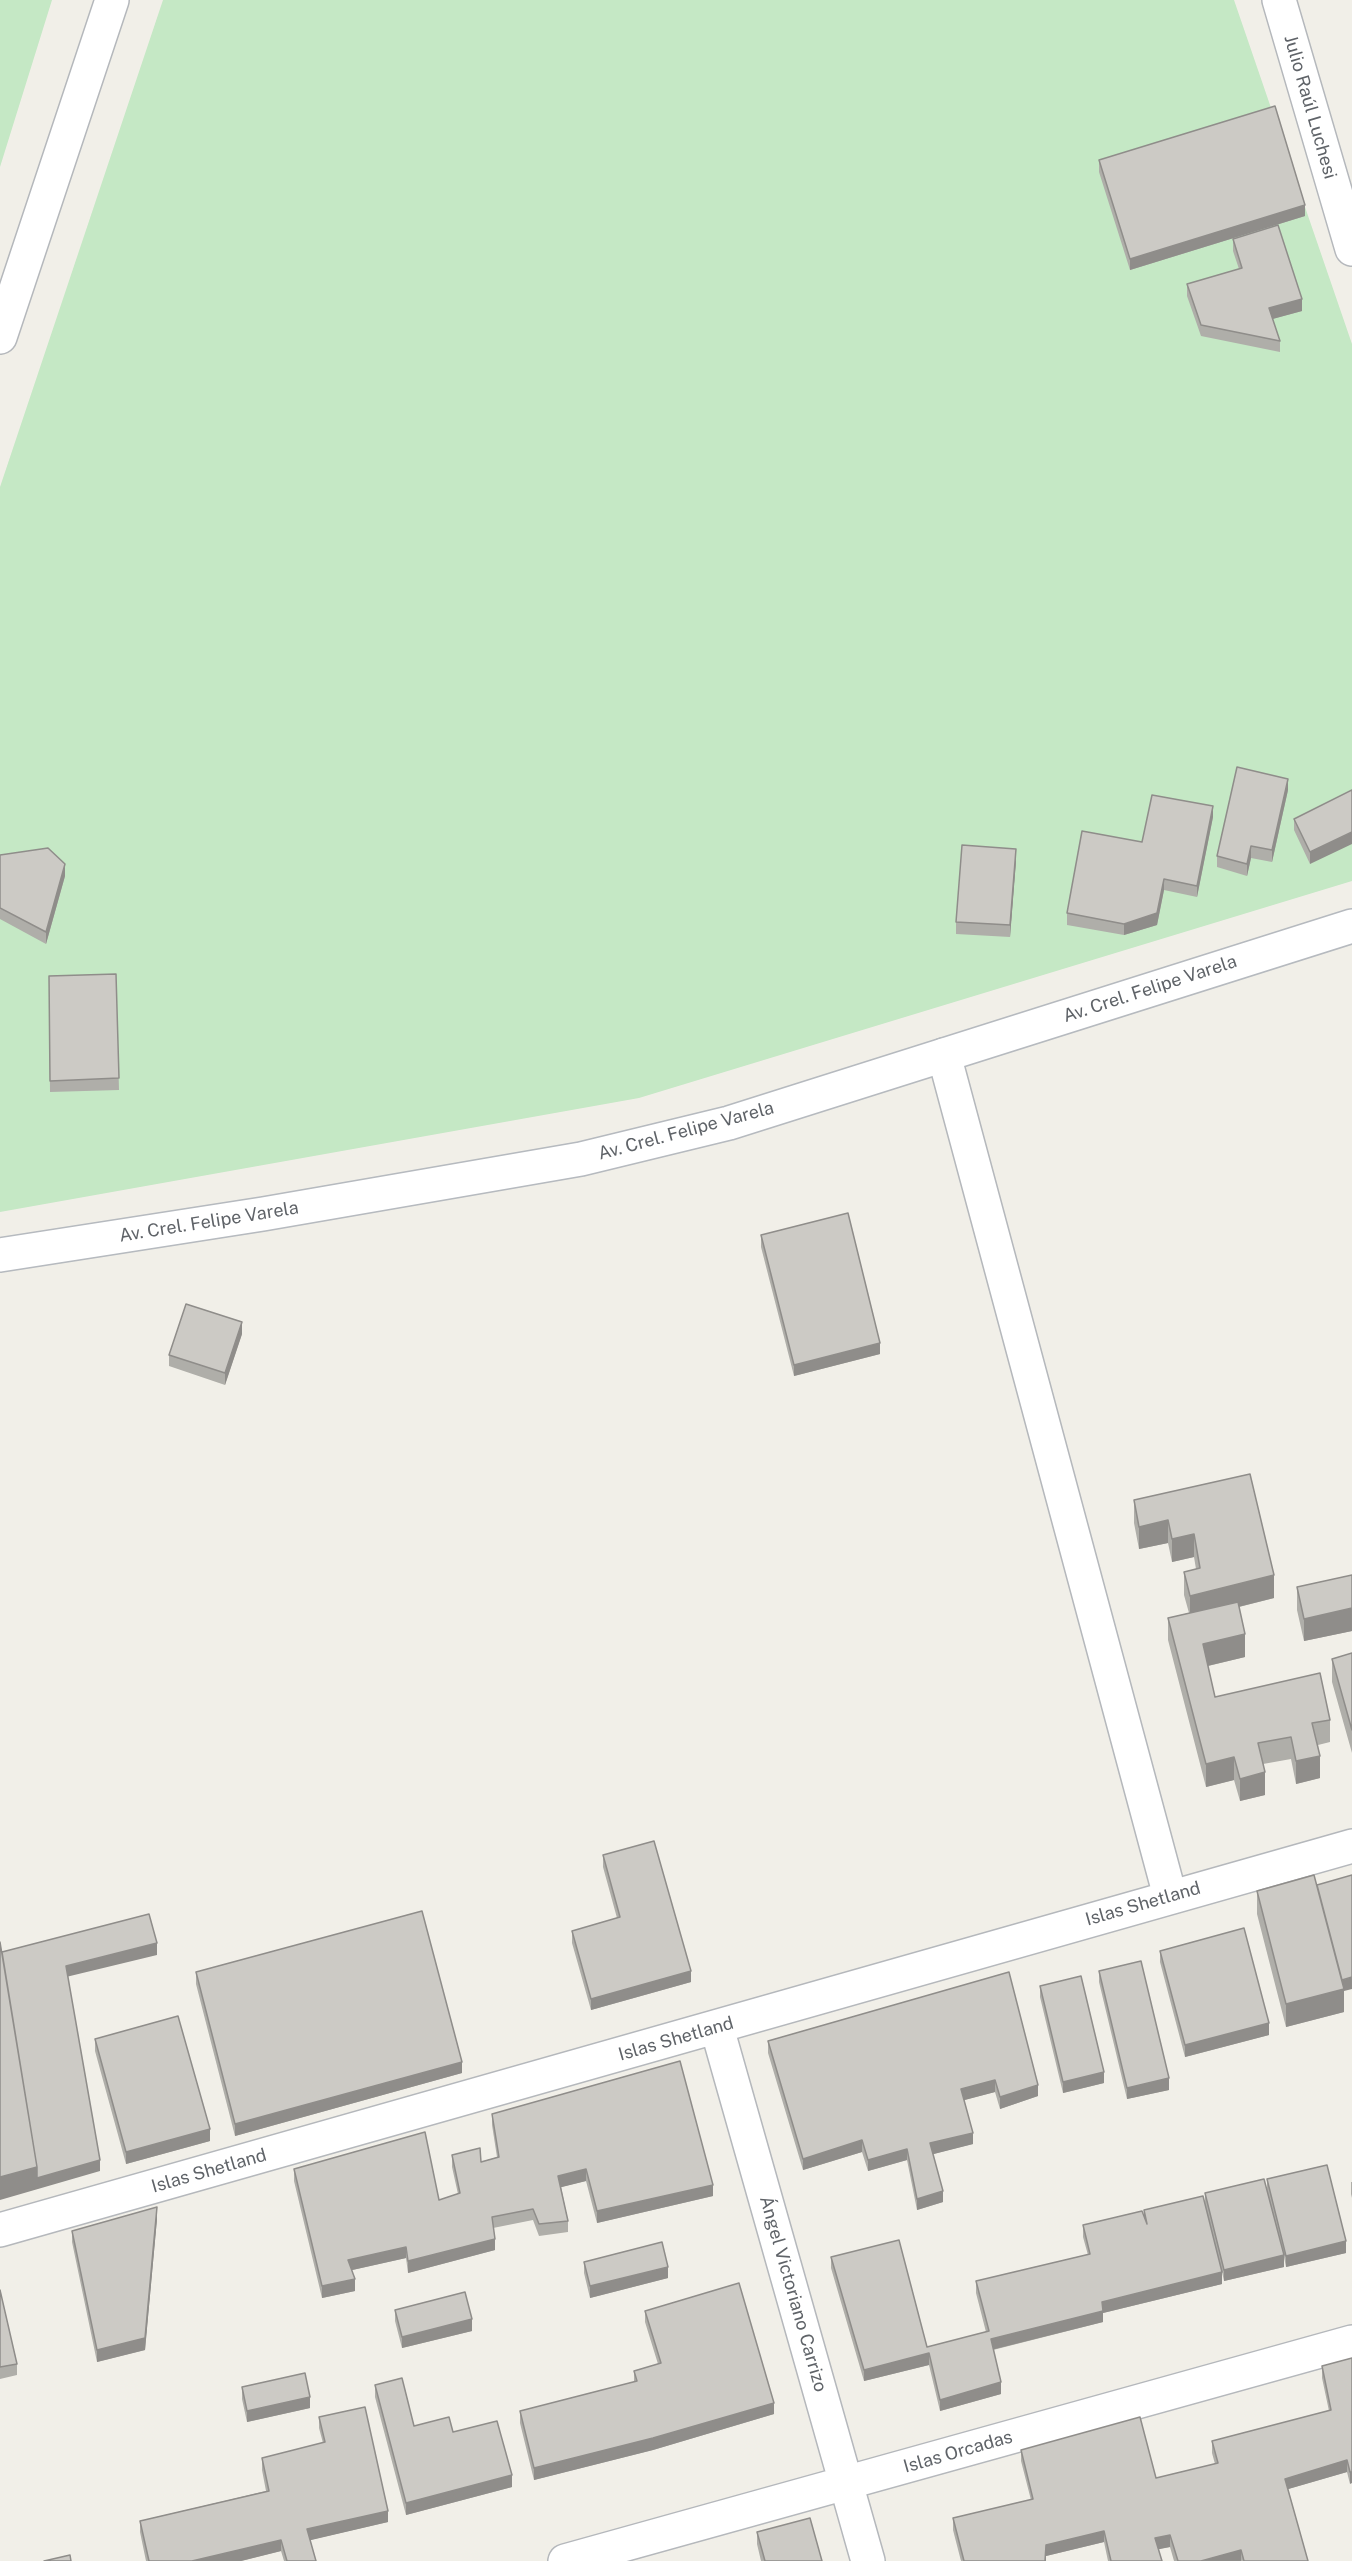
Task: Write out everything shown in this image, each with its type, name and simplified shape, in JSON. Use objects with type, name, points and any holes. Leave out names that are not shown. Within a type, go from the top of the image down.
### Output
[{"type":"street","points":[[0,336],[112,0]]},
{"type":"street","name":"Julio Raúl Luchesi","points":[[1279,0],[1352,249]]},
{"type":"street","name":"Av. Crel. Felipe Varela","points":[[0,1255],[263,1214],[581,1159],[729,1123],[1352,926]]},
{"type":"street","points":[[944,1054],[1170,1896]]},
{"type":"street","name":"Islas Shetland","points":[[0,2230],[1352,1846]]},
{"type":"street","name":"Ángel Victoriano Carrizo","points":[[717,2028],[868,2561]]},
{"type":"street","name":"Islas Orcadas","points":[[565,2561],[1352,2342]]},
{"type":"green space","points":[[0,0],[52,0],[0,167]]},
{"type":"green space","points":[[163,0],[1234,0],[1352,344],[1352,881],[639,1098],[0,1212],[0,487]]},
{"type":"building","points":[[1275,106],[1305,205],[1130,259],[1099,160]]},
{"type":"building","points":[[1278,225],[1302,299],[1269,308],[1280,341],[1201,325],[1187,284],[1242,268],[1233,239]]},
{"type":"building","points":[[1237,767],[1288,779],[1272,850],[1251,846],[1247,864],[1217,856]]},
{"type":"building","points":[[1352,790],[1352,832],[1310,852],[1294,819]]},
{"type":"building","points":[[1152,795],[1213,806],[1197,886],[1164,879],[1157,913],[1124,924],[1067,913],[1082,831],[1142,842]]},
{"type":"building","points":[[962,845],[1016,849],[1010,925],[956,922]]},
{"type":"building","points":[[48,848],[65,864],[46,932],[0,908],[0,855]]},
{"type":"building","points":[[116,974],[119,1078],[50,1081],[49,976]]},
{"type":"building","points":[[848,1213],[880,1343],[794,1365],[761,1235]]},
{"type":"building","points":[[186,1304],[242,1322],[225,1373],[169,1355]]},
{"type":"building","points":[[1250,1474],[1274,1575],[1190,1596],[1184,1572],[1200,1568],[1194,1534],[1172,1539],[1168,1520],[1139,1527],[1134,1500]]},
{"type":"building","points":[[1352,1575],[1352,1608],[1304,1619],[1297,1587]]},
{"type":"building","points":[[1238,1602],[1245,1634],[1203,1644],[1215,1697],[1320,1673],[1330,1720],[1312,1723],[1320,1756],[1296,1761],[1291,1737],[1258,1743],[1265,1772],[1240,1779],[1234,1757],[1206,1764],[1168,1618]]},
{"type":"building","points":[[1352,1653],[1352,1730],[1332,1659]]},
{"type":"building","points":[[654,1841],[691,1971],[591,1999],[572,1931],[620,1917],[603,1855]]},
{"type":"building","points":[[1314,1875],[1344,1989],[1286,2004],[1257,1891]]},
{"type":"building","points":[[1352,1875],[1352,1977],[1342,1980],[1317,1885]]},
{"type":"building","points":[[422,1911],[462,2062],[235,2124],[196,1972]]},
{"type":"building","points":[[149,1914],[157,1943],[66,1966],[100,2160],[37,2178],[2,1952]]},
{"type":"building","points":[[1244,1928],[1269,2023],[1185,2045],[1160,1951]]},
{"type":"building","points":[[0,1942],[37,2167],[0,2177]]},
{"type":"building","points":[[1141,1961],[1169,2078],[1127,2088],[1099,1971]]},
{"type":"building","points":[[1009,1972],[1038,2085],[1000,2097],[995,2080],[961,2089],[973,2133],[930,2143],[943,2191],[917,2199],[907,2149],[868,2160],[862,2140],[803,2159],[768,2041]]},
{"type":"building","points":[[1081,1976],[1104,2072],[1063,2082],[1040,1986]]},
{"type":"building","points":[[178,2016],[210,2129],[126,2152],[95,2039]]},
{"type":"building","points":[[680,2061],[713,2185],[597,2211],[586,2169],[558,2176],[568,2221],[539,2224],[533,2209],[492,2217],[495,2239],[408,2261],[406,2247],[348,2260],[355,2279],[322,2286],[294,2169],[425,2132],[439,2200],[460,2193],[452,2155],[480,2148],[481,2162],[499,2157],[492,2114]]},
{"type":"building","points":[[1327,2165],[1346,2241],[1286,2256],[1267,2179]]},
{"type":"building","points":[[1264,2179],[1284,2255],[1224,2270],[1205,2193]]},
{"type":"building","points":[[1203,2196],[1222,2272],[1102,2302],[1103,2311],[991,2339],[1001,2382],[940,2400],[929,2353],[864,2370],[831,2257],[899,2240],[927,2347],[989,2331],[976,2281],[1090,2254],[1083,2225],[1142,2211],[1147,2224],[1144,2210]]},
{"type":"building","points":[[157,2207],[145,2338],[97,2350],[72,2231]]},
{"type":"building","points":[[662,2242],[668,2267],[590,2286],[584,2262]]},
{"type":"building","points":[[739,2283],[774,2403],[653,2438],[534,2468],[520,2411],[637,2381],[634,2371],[661,2363],[645,2311]]},
{"type":"building","points":[[0,2290],[17,2364],[0,2367]]},
{"type":"building","points":[[465,2292],[472,2319],[402,2337],[395,2310]]},
{"type":"building","points":[[1352,2358],[1352,2472],[1350,2472],[1347,2460],[1285,2479],[1308,2561],[1244,2561],[1241,2550],[1201,2561],[1178,2561],[1170,2535],[1155,2538],[1162,2561],[1111,2561],[1104,2531],[1046,2545],[1045,2561],[964,2561],[953,2518],[1033,2499],[1021,2450],[1140,2417],[1156,2478],[1218,2463],[1212,2441],[1331,2410],[1322,2366]]},
{"type":"building","points":[[305,2373],[310,2397],[247,2411],[242,2387]]},
{"type":"building","points":[[402,2378],[414,2426],[449,2417],[453,2432],[497,2421],[512,2475],[406,2503],[375,2385]]},
{"type":"building","points":[[365,2407],[388,2511],[307,2529],[316,2561],[287,2561],[281,2540],[192,2561],[149,2561],[140,2521],[269,2491],[262,2458],[325,2442],[319,2417]]},
{"type":"building","points":[[810,2518],[822,2561],[765,2561],[757,2532]]},
{"type":"building","points":[[70,2555],[71,2561],[44,2561]]}]
